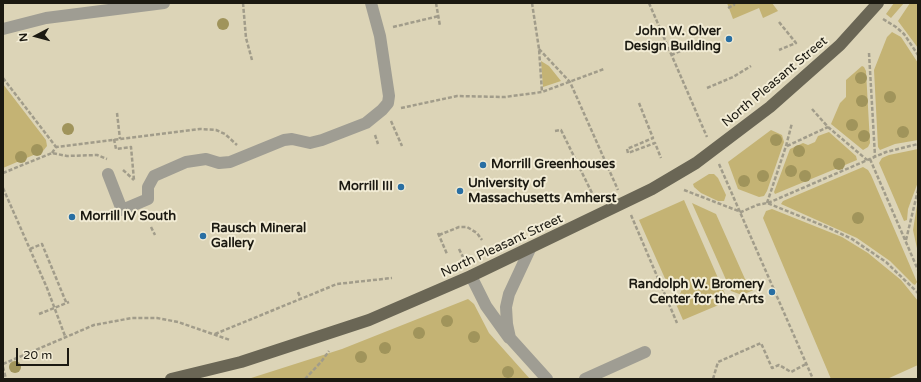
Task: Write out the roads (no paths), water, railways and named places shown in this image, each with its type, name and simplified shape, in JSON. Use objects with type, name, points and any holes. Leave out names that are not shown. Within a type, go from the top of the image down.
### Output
[{"type":"main road","name":"North Pleasant Street","points":[[171,379],[241,362],[370,320],[530,249],[652,189],[702,159],[759,116],[811,72],[854,31],[878,3]]},
{"type":"lane","points":[[3,29],[46,18],[164,3]]},
{"type":"lane","points":[[108,174],[122,210],[148,199],[148,187],[154,176],[186,162],[206,159],[219,163],[230,162],[284,140],[292,139],[310,143],[322,140],[366,123],[388,103],[389,96],[387,74],[380,36],[371,3]]},
{"type":"lane","points":[[510,338],[506,314],[508,300],[530,249]]},
{"type":"lane","points":[[471,276],[486,306],[510,338],[547,379]]},
{"type":"lane","points":[[585,379],[645,352]]},
{"type":"place","name":"John W. Olver Design Building","points":[[729,39]]},
{"type":"place","name":"Morrill Greenhouses","points":[[483,165]]},
{"type":"place","name":"Morrill III","points":[[401,187]]},
{"type":"place","name":"University of Massachusetts Amherst","points":[[460,191]]},
{"type":"place","name":"Morrill IV South","points":[[72,217]]},
{"type":"place","name":"Rausch Mineral Gallery","points":[[203,236]]},
{"type":"place","name":"Randolph W. Bromery Center for the Arts","points":[[772,292]]}]
